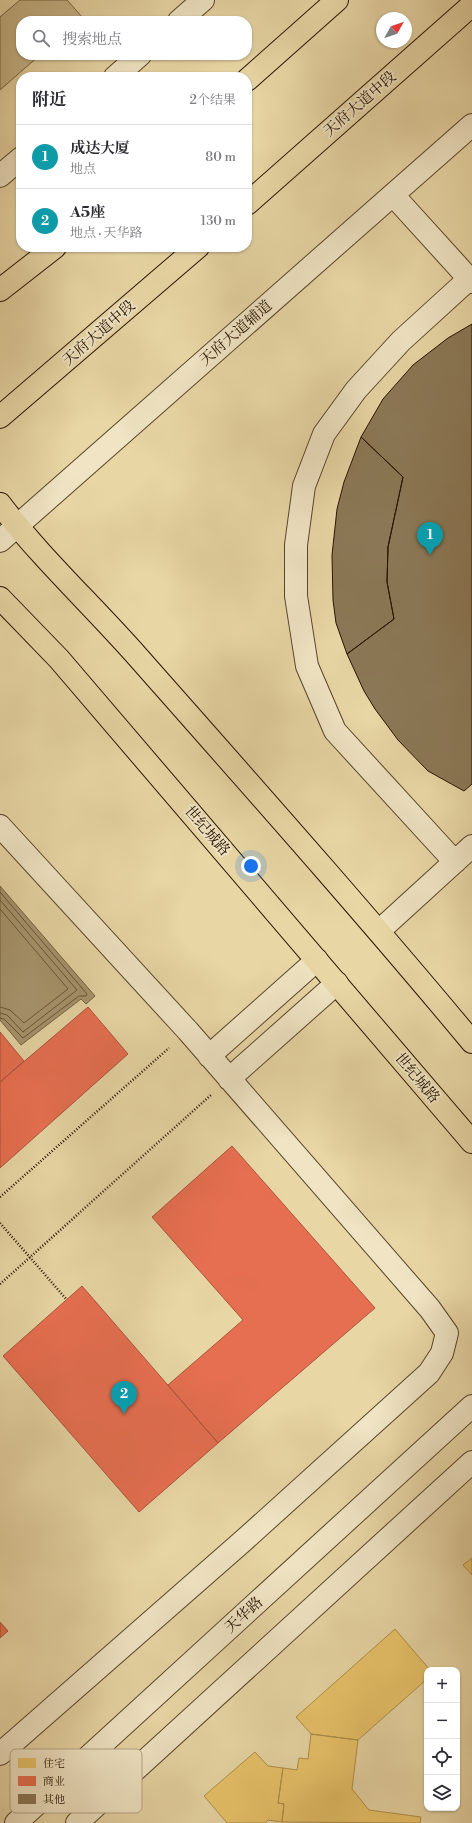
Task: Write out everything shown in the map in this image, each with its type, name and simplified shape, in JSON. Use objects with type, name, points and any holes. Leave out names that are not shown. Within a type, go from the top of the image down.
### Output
[{"type":"main road","points":[[252,76],[337,0]]},
{"type":"main road","name":"天府大道中段","points":[[252,200],[472,5]]},
{"type":"main road","points":[[0,290],[49,252]]},
{"type":"main road","name":"天府大道中段","points":[[0,417],[192,252]]},
{"type":"main road","points":[[0,504],[17,526],[117,633],[380,931],[472,1042]]},
{"type":"main road","name":"世纪城路","points":[[0,598],[59,659],[472,1142]]},
{"type":"street","points":[[185,16],[203,0]]},
{"type":"street","points":[[120,72],[134,60]]},
{"type":"street","name":"天府大道辅道","points":[[0,541],[472,124]]},
{"type":"street","points":[[0,176],[16,162]]},
{"type":"street","points":[[393,195],[471,280],[401,341],[356,390],[324,434],[304,486],[296,545],[296,596],[307,666],[335,731],[455,862]]},
{"type":"street","points":[[0,826],[188,1031],[430,1309],[447,1333],[442,1353],[429,1373],[243,1541],[0,1754]]},
{"type":"street","points":[[380,931],[472,846]]},
{"type":"street","points":[[209,1056],[317,960]]},
{"type":"street","points":[[229,1079],[337,983]]},
{"type":"street","name":"天华路","points":[[97,1749],[472,1406]]},
{"type":"street","points":[[142,1764],[472,1462]]},
{"type":"street","name":"天华路","points":[[16,1823],[27,1813]]},
{"type":"street","points":[[77,1823],[88,1813]]},
{"type":"path","points":[[0,1197],[188,1031]]},
{"type":"path","points":[[0,1284],[229,1079]]},
{"type":"path","points":[[0,1224],[67,1300]]},
{"type":"shaded area","points":[[20,0],[67,0],[81,16],[16,16],[16,60],[34,60],[21,72],[16,72],[16,76],[0,90],[0,17]]},
{"type":"water","points":[[0,886],[95,996],[86,1004],[81,999],[21,1045],[0,1020]]},
{"type":"building: 住宅","points":[[472,1558],[472,1575],[463,1565]]},
{"type":"building: 住宅","points":[[395,1629],[427,1667],[424,1667],[424,1682],[358,1740],[311,1734],[296,1717]]},
{"type":"building: 住宅","points":[[311,1734],[358,1740],[352,1789],[369,1810],[421,1817],[420,1823],[282,1822],[284,1804],[278,1803],[283,1768],[297,1770],[299,1758],[308,1759]]},
{"type":"building: 住宅","points":[[255,1752],[268,1766],[283,1768],[278,1803],[284,1804],[282,1822],[268,1820],[265,1823],[227,1823],[204,1796]]},
{"type":"building: 商业","points":[[88,1007],[128,1054],[0,1168],[0,1082]]},
{"type":"building: 商业","points":[[0,1032],[24,1061],[0,1082]]},
{"type":"building: 商业","points":[[232,1146],[375,1308],[218,1443],[168,1385],[243,1320],[152,1217]]},
{"type":"building: 商业","points":[[82,1286],[218,1443],[139,1512],[3,1356]]},
{"type":"building: 商业","points":[[0,1622],[8,1631],[0,1638]]},
{"type":"building: 其他","points":[[472,324],[472,784],[464,791],[428,771],[398,740],[375,709],[364,691],[347,654],[394,619],[387,582],[388,547],[403,477],[361,437],[383,399],[413,365],[448,338]]},
{"type":"building: 其他","points":[[361,437],[403,477],[388,547],[387,582],[394,619],[347,654],[336,623],[333,600],[332,555],[337,509],[344,482]]},
{"type":"place","name":"成达大厦","points":[[430,555]]},
{"type":"place","name":"A5座","points":[[124,1414]]}]
